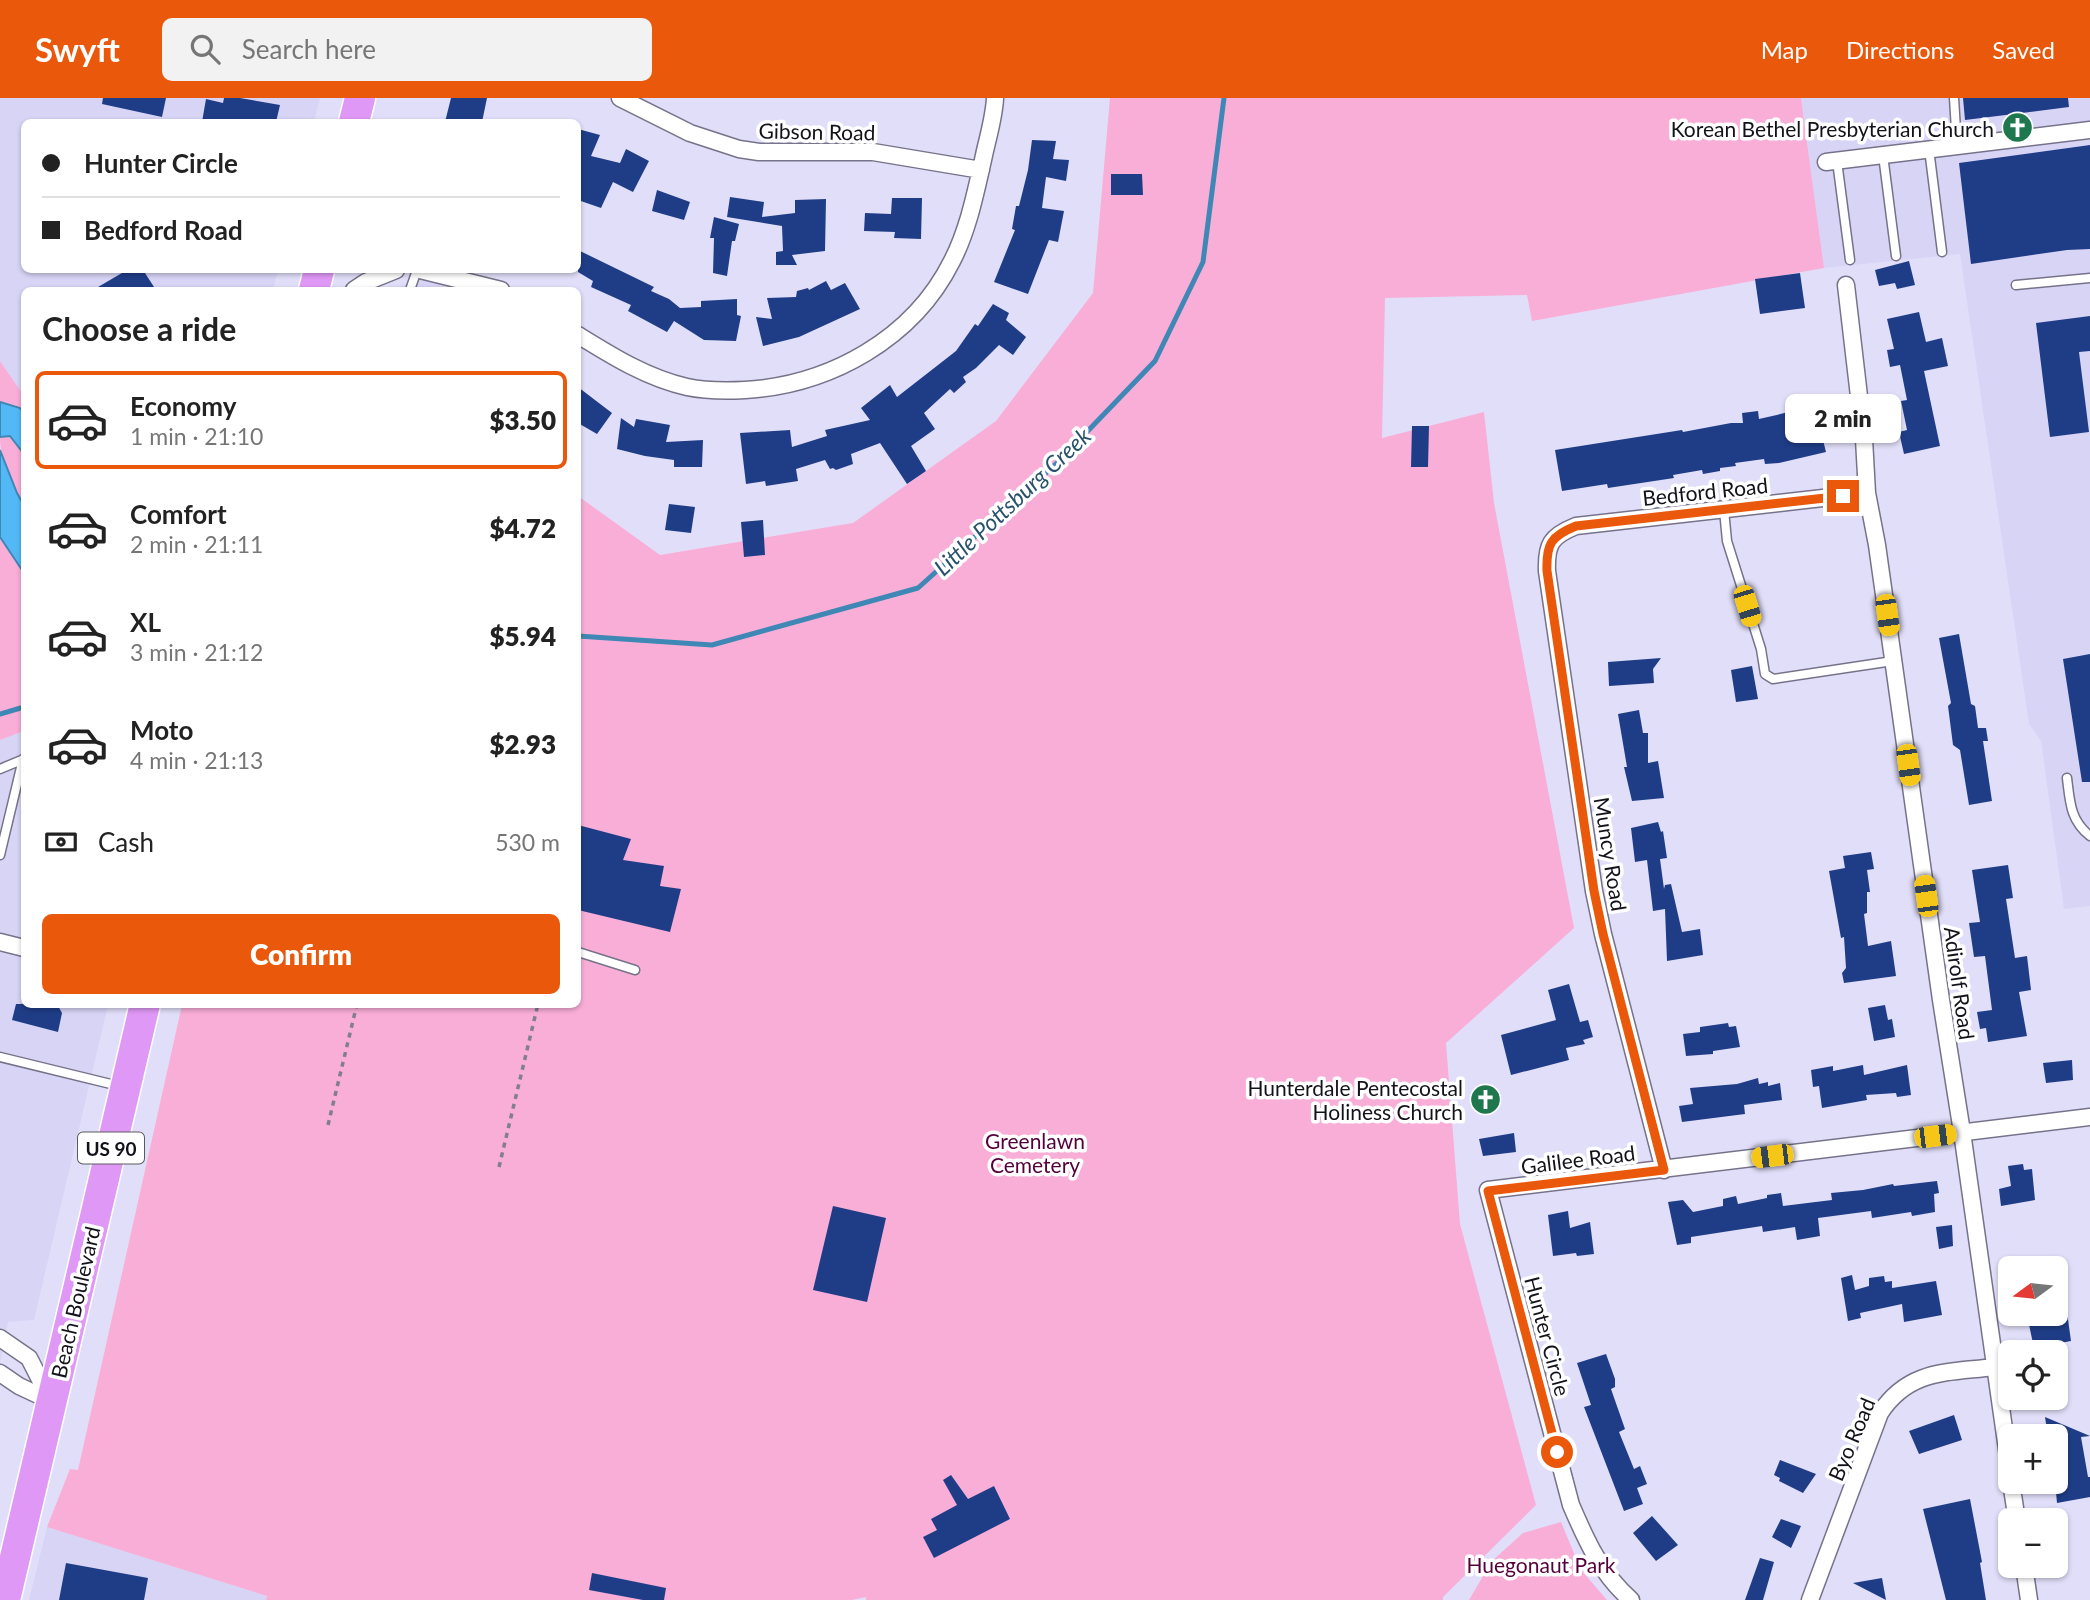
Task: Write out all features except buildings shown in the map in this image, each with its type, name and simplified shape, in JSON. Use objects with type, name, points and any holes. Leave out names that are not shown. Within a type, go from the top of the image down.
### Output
[{"type":"highway","points":[[355,119],[360,98]]},
{"type":"highway","name":"Beach Boulevard","points":[[5,1600],[144,1008]]},
{"type":"street","name":"Gibson Road","points":[[620,98],[690,134],[739,149],[759,152],[873,152],[981,170]]},
{"type":"street","points":[[581,337],[620,361],[649,374],[687,387],[719,391],[792,383],[827,373],[855,359],[888,338],[914,314],[934,290],[952,261],[971,211],[995,98]]},
{"type":"street","points":[[1831,162],[2090,130]]},
{"type":"street","points":[[358,287],[388,273]]},
{"type":"street","points":[[431,273],[489,287]]},
{"type":"street","name":"Adirolf Road","points":[[1846,285],[1864,439],[1867,493],[1878,545],[2003,1424]]},
{"type":"street","name":"Bedford Road","points":[[1551,540],[1576,526],[1867,493]]},
{"type":"street","name":"Muncy Road","points":[[1551,540],[1546,555],[1547,571],[1594,891],[1664,1170]]},
{"type":"street","points":[[1,947],[21,948]]},
{"type":"street","name":"Galilee Road","points":[[1488,1191],[2090,1117]]},
{"type":"street","name":"Hunter Circle","points":[[1488,1191],[1571,1505],[1603,1570],[1631,1600]]},
{"type":"street","points":[[0,1338],[29,1358],[51,1401]]},
{"type":"street","name":"Byo Road","points":[[1810,1600],[1880,1413],[1889,1400],[1906,1385],[1923,1377],[1994,1367]]},
{"type":"street","points":[[0,1373],[19,1387],[51,1401]]},
{"type":"street","points":[[2026,1578],[2029,1600]]},
{"type":"lane","points":[[1954,98],[1957,146]]},
{"type":"lane","points":[[1929,149],[1942,252]]},
{"type":"lane","points":[[1883,155],[1896,256]]},
{"type":"lane","points":[[1831,162],[1850,260]]},
{"type":"lane","points":[[2016,285],[2090,278]]},
{"type":"lane","points":[[1724,510],[1727,541],[1761,649],[1765,674],[1773,679],[1894,661]]},
{"type":"lane","points":[[0,769],[21,760]]},
{"type":"lane","points":[[0,855],[21,771]]},
{"type":"lane","points":[[2067,778],[2070,808],[2080,828],[2090,836]]},
{"type":"lane","points":[[581,953],[635,970]]},
{"type":"lane","points":[[0,1057],[125,1087]]},
{"type":"path","points":[[328,1125],[356,1008]]},
{"type":"path","points":[[499,1167],[537,1008]]},
{"type":"shaded area","points":[[0,98],[320,98],[315,119],[21,119],[21,273],[277,273],[274,287],[21,287],[21,392],[0,361]]},
{"type":"shaded area","points":[[1801,98],[2090,98],[2090,906],[2064,909],[2041,741],[2029,724],[1960,254],[1824,268]]},
{"type":"shaded area","points":[[421,279],[454,285],[454,287],[398,287]]},
{"type":"shaded area","points":[[21,732],[21,1008],[107,1008],[34,1320],[8,1322],[0,1362],[0,740]]},
{"type":"shaded area","points":[[47,1527],[267,1596],[266,1600],[29,1600]]},
{"type":"green space","name":"Greenlawn Cemetery","points":[[1110,98],[1801,98],[1824,268],[1532,321],[1527,295],[1385,298],[1382,438],[1484,412],[1494,503],[1574,928],[1446,1043],[1460,1224],[1536,1505],[1443,1600],[866,1600],[866,1597],[852,1600],[266,1600],[267,1596],[47,1527],[70,1469],[78,1470],[181,1008],[581,1008],[581,498],[660,555],[853,523],[996,421],[1093,293]]},
{"type":"green space","points":[[0,361],[21,392],[21,409],[0,402]]},
{"type":"green space","points":[[10,436],[21,450],[21,499],[4,463],[0,437]]},
{"type":"green space","points":[[0,537],[21,568],[21,732],[0,740]]},
{"type":"green space","name":"Huegonaut Park","points":[[1561,1522],[1581,1570],[1607,1600],[1469,1600],[1492,1561],[1523,1533]]},
{"type":"water","points":[[0,402],[20,408],[21,450],[10,436],[0,437]]},
{"type":"water","points":[[0,450],[21,500],[21,568],[0,537]]},
{"type":"waterway","name":"Little Pottsburg Creek","points":[[581,636],[712,645],[918,588],[1058,462],[1155,361],[1203,262],[1224,98]]},
{"type":"waterway","points":[[0,714],[21,708]]},
{"type":"place","name":"Korean Bethel Presbyterian Church","points":[[2017,128]]},
{"type":"place","name":"Hunterdale Pentecostal Holiness Church","points":[[1486,1099]]},
{"type":"route","points":[[1557,1452],[1488,1191],[1664,1170],[1594,891],[1546,555],[1551,540],[1576,526],[1843,496]]}]
